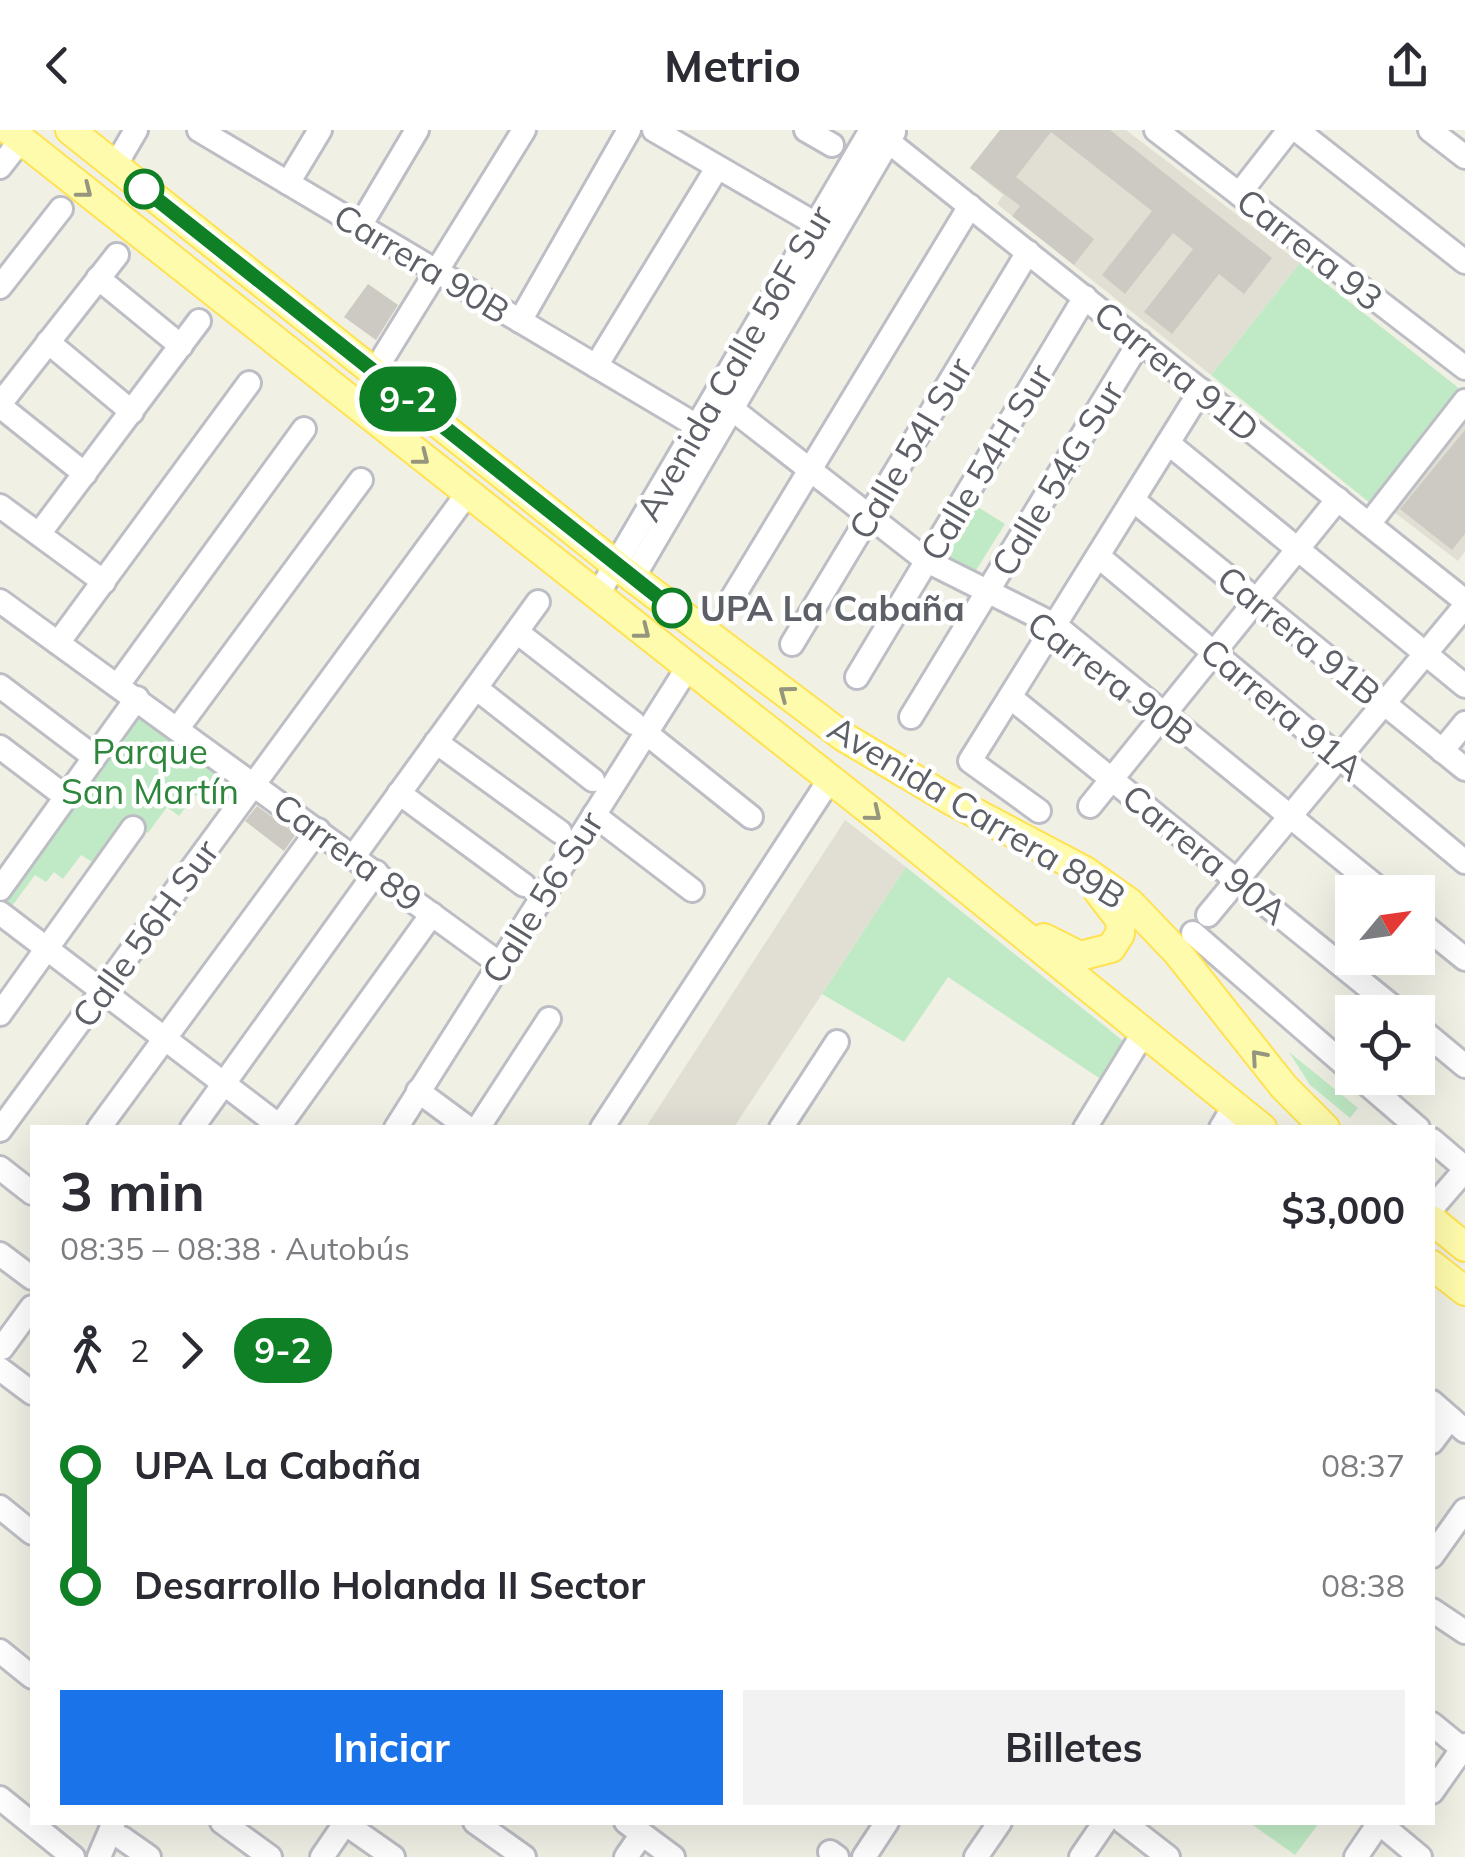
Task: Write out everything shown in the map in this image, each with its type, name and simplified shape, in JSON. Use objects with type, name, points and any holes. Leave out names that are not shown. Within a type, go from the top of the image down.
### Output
[{"type":"main road","name":"Avenida Carrera 89B","points":[[70,130],[624,572],[844,737],[1107,885],[1145,916],[1259,1058],[1322,1125]]},
{"type":"main road","name":"Avenida Carrera 89B","points":[[15,135],[830,778],[1258,1125]]},
{"type":"main road","points":[[978,899],[1069,953],[1090,956],[1116,942],[1122,927],[1112,905],[1026,840]]},
{"type":"main road","points":[[1435,1222],[1465,1247]]},
{"type":"main road","points":[[1435,1267],[1465,1291]]},
{"type":"street","points":[[115,166],[136,130]]},
{"type":"street","points":[[288,183],[320,130]]},
{"type":"street","points":[[360,226],[416,130]]},
{"type":"street","points":[[384,356],[524,130]]},
{"type":"street","points":[[520,321],[629,130]]},
{"type":"street","points":[[654,130],[816,224]]},
{"type":"street","points":[[806,130],[832,145]]},
{"type":"street","name":"Carrera 93","points":[[1156,130],[1465,368]]},
{"type":"street","points":[[1239,194],[1289,130]]},
{"type":"street","points":[[1298,130],[1465,262]]},
{"type":"street","points":[[1430,130],[1465,157]]},
{"type":"street","name":"Carrera 90B","points":[[213,134],[288,183],[697,426]]},
{"type":"street","name":"Carrera 91D","points":[[885,134],[1465,603]]},
{"type":"street","name":"Avenida Calle 56F Sur","points":[[624,572],[697,426],[816,224],[885,134]]},
{"type":"street","name":"Avenida Calle 56F Sur","points":[[598,596],[624,572],[732,410],[885,134]]},
{"type":"street","points":[[0,167],[15,135]]},
{"type":"street","points":[[596,366],[718,168]]},
{"type":"street","points":[[728,605],[970,206]]},
{"type":"street","points":[[0,287],[62,210]]},
{"type":"street","name":"Calle 54I Sur","points":[[792,644],[1028,252]]},
{"type":"street","points":[[84,474],[0,405],[117,255]]},
{"type":"street","points":[[98,278],[181,346]]},
{"type":"street","name":"Calle 54H Sur","points":[[857,678],[1084,297]]},
{"type":"street","points":[[39,534],[200,322]]},
{"type":"street","points":[[48,342],[132,412]]},
{"type":"street","name":"Calle 54G Sur","points":[[911,717],[1140,342]]},
{"type":"street","points":[[58,644],[249,384]]},
{"type":"street","points":[[1040,812],[970,760],[1201,390]]},
{"type":"street","points":[[1369,524],[1465,401]]},
{"type":"street","name":"Carrera 90B","points":[[732,410],[927,561],[1055,625],[1362,875]]},
{"type":"street","points":[[0,889],[94,757],[128,692],[304,429]]},
{"type":"street","points":[[1168,443],[1465,686]]},
{"type":"street","points":[[178,728],[361,480]]},
{"type":"street","name":"Calle 56H Sur","points":[[0,1130],[468,494]]},
{"type":"street","points":[[1090,806],[1338,499]]},
{"type":"street","name":"Carrera 91B","points":[[1132,500],[1465,769]]},
{"type":"street","points":[[0,506],[104,582]]},
{"type":"street","name":"Carrera 91A","points":[[1098,556],[1465,862]]},
{"type":"street","name":"Carrera 89","points":[[0,601],[500,964]]},
{"type":"street","points":[[354,856],[538,602]]},
{"type":"street","points":[[1335,1054],[1201,924],[1465,603]]},
{"type":"street","points":[[517,632],[751,816]]},
{"type":"street","name":"Calle 56 Sur","points":[[398,1125],[594,815],[640,728],[688,667]]},
{"type":"street","points":[[0,686],[94,757]]},
{"type":"street","points":[[476,688],[593,780]]},
{"type":"street","name":"Carrera 90A","points":[[1010,696],[1378,995]]},
{"type":"street","points":[[1442,751],[1465,723]]},
{"type":"street","points":[[436,742],[560,832]]},
{"type":"street","points":[[0,747],[66,797]]},
{"type":"street","points":[[604,1125],[830,778]]},
{"type":"street","points":[[399,793],[524,885]]},
{"type":"street","points":[[594,815],[692,890]]},
{"type":"street","points":[[0,1014],[132,828]]},
{"type":"street","points":[[102,1125],[318,830]]},
{"type":"street","points":[[194,1125],[376,872]]},
{"type":"street","points":[[0,912],[276,1125]]},
{"type":"street","points":[[280,1125],[432,914]]},
{"type":"street","points":[[1435,934],[1465,959]]},
{"type":"street","points":[[480,1125],[549,1019]]},
{"type":"street","points":[[783,1125],[837,1042]]},
{"type":"street","points":[[1435,1042],[1465,1066]]},
{"type":"street","points":[[1088,1125],[1136,1045]]},
{"type":"street","points":[[418,1092],[464,1125]]},
{"type":"street","points":[[1380,1095],[1415,1125]]},
{"type":"street","points":[[1435,1143],[1465,1169],[1435,1204]]},
{"type":"street","points":[[0,1168],[30,1191]]},
{"type":"street","points":[[0,1254],[30,1276]]},
{"type":"street","points":[[30,1310],[1,1358],[30,1391]]},
{"type":"street","points":[[0,1508],[30,1531]]},
{"type":"street","points":[[1435,1552],[1465,1510]]},
{"type":"street","points":[[1435,1612],[1464,1630]]},
{"type":"street","points":[[0,1651],[30,1675]]},
{"type":"street","points":[[1435,1726],[1464,1748],[1435,1788]]},
{"type":"street","points":[[0,1798],[30,1822]]},
{"type":"street","points":[[33,1825],[73,1857]]},
{"type":"street","points":[[226,1825],[270,1857]]},
{"type":"street","points":[[322,1857],[343,1825]]},
{"type":"street","points":[[347,1825],[393,1857]]},
{"type":"street","points":[[480,1825],[524,1857]]},
{"type":"street","points":[[864,1857],[885,1825]]},
{"type":"street","points":[[976,1857],[998,1825]]},
{"type":"street","points":[[1081,1857],[1103,1825]]},
{"type":"street","points":[[1126,1825],[1168,1857]]},
{"type":"street","points":[[1356,1857],[1377,1825]]},
{"type":"street","points":[[1381,1825],[1411,1846]]},
{"type":"street","points":[[626,1857],[634,1828],[672,1857]]},
{"type":"street","points":[[98,1857],[118,1830],[149,1857]]},
{"type":"shaded area","points":[[1000,130],[1126,130],[1300,263],[1211,375],[997,204],[1003,195],[970,168]]},
{"type":"shaded area","points":[[1465,410],[1465,551],[1458,561],[1390,509]]},
{"type":"shaded area","points":[[845,820],[906,867],[735,1125],[647,1125]]},
{"type":"green space","points":[[1300,263],[1460,389],[1370,503],[1211,375]]},
{"type":"green space","points":[[973,504],[1005,524],[973,575],[941,555]]},
{"type":"green space","name":"Parque San Martín","points":[[140,714],[231,782],[223,780],[206,803],[195,795],[179,816],[167,807],[148,833],[128,818],[94,863],[81,855],[63,879],[54,872],[46,882],[35,875],[9,910],[0,904]]},
{"type":"green space","points":[[906,867],[1127,1044],[1108,1084],[948,977],[904,1042],[822,994]]},
{"type":"green space","points":[[1289,1052],[1335,1089],[1335,1095],[1342,1095],[1358,1108],[1350,1118],[1310,1085]]},
{"type":"green space","points":[[1253,1825],[1318,1825],[1295,1855]]},
{"type":"building","points":[[1000,130],[1110,130],[1272,258],[1244,294],[1219,274],[1172,334],[1144,312],[1193,249],[1173,233],[1125,294],[1102,275],[1152,211],[1051,132],[1016,177],[1094,239],[1074,265],[1012,216],[1020,206],[970,168]]},
{"type":"building","points":[[368,284],[398,305],[376,340],[344,317]]},
{"type":"building","points":[[1465,430],[1465,534],[1452,550],[1400,509]]},
{"type":"building","points":[[257,806],[296,834],[284,851],[245,821]]},
{"type":"bus line","name":"9-2","points":[[144,189],[672,608]]},
{"type":"place","name":"UPA La Cabaña","points":[[672,608]]}]
